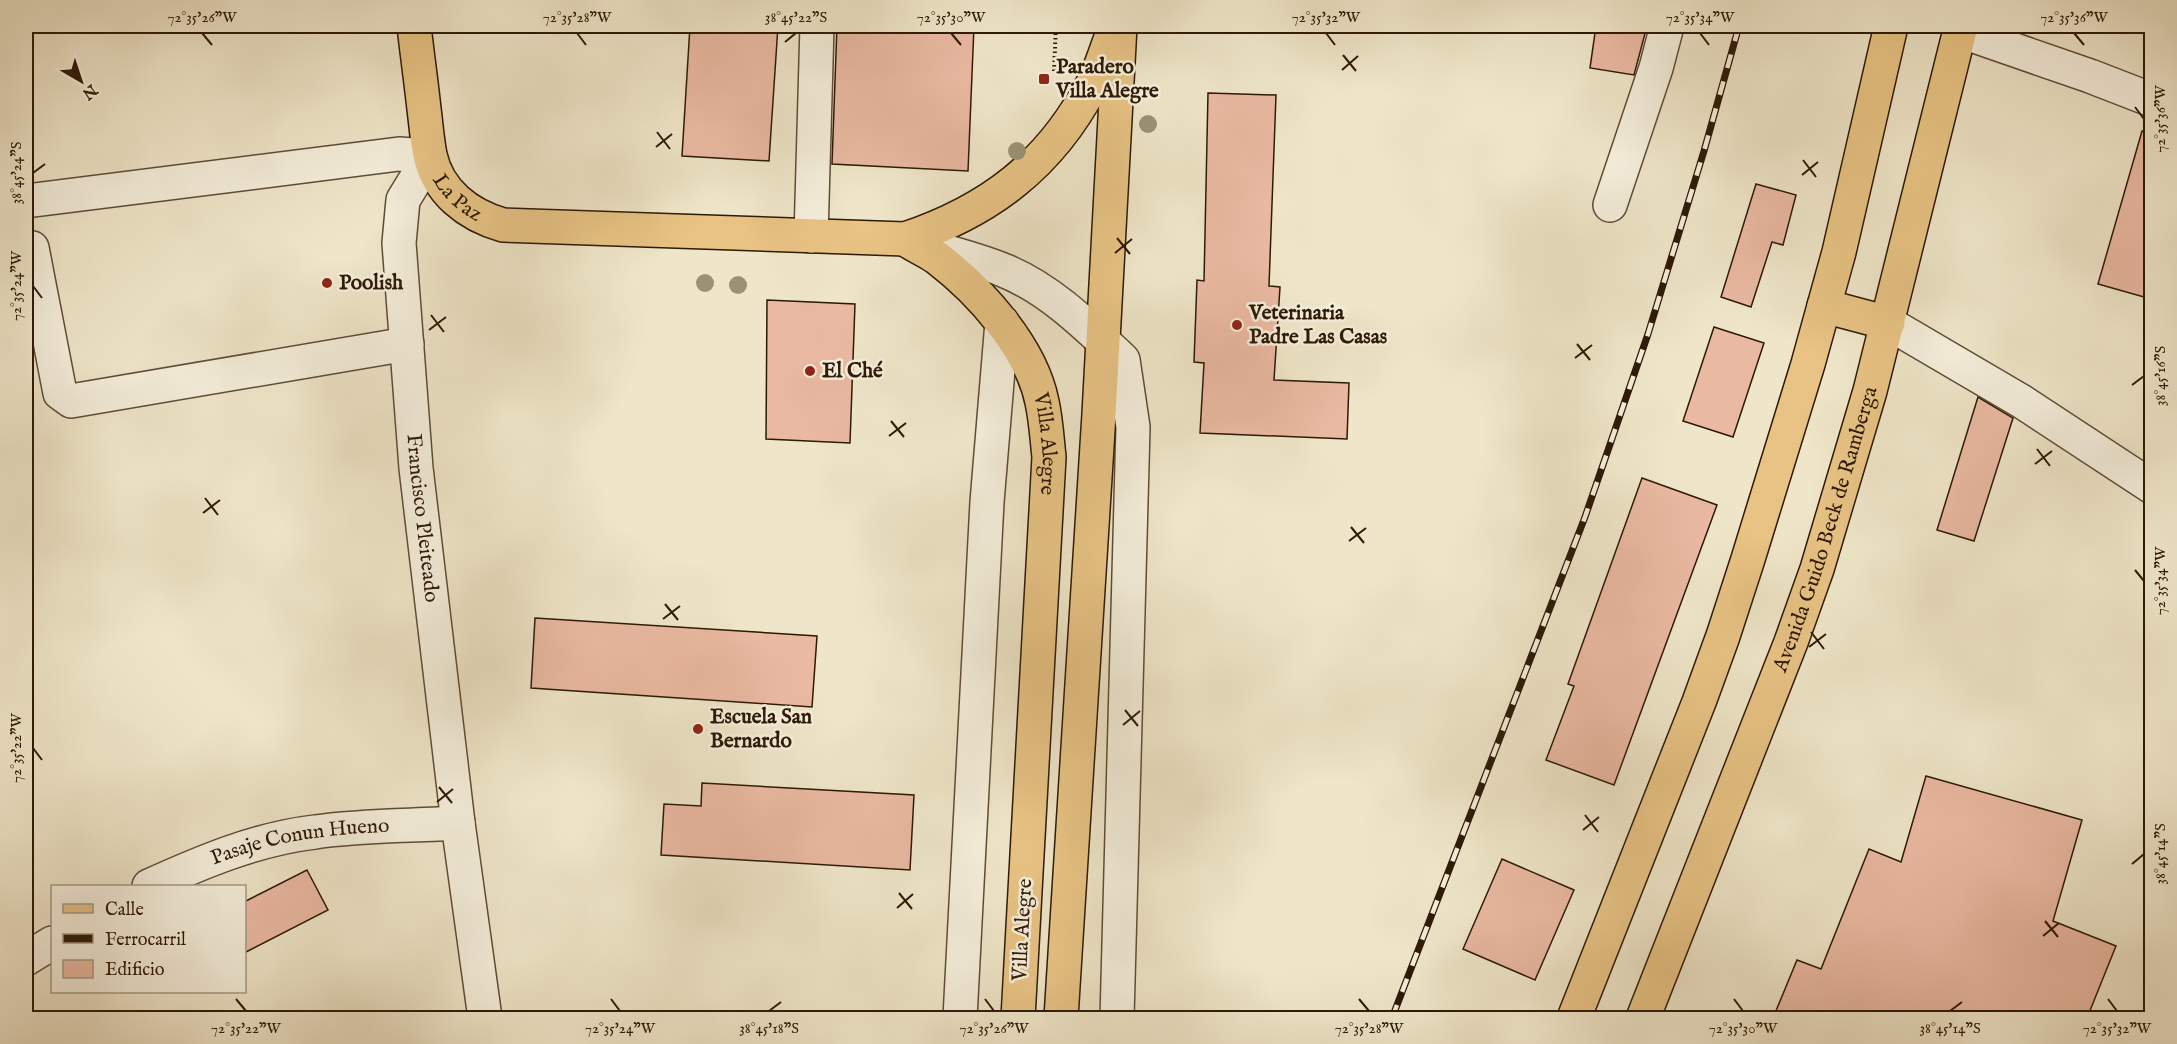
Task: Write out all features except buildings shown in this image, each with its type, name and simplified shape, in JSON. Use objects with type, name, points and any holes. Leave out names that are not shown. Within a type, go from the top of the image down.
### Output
[{"type":"main road","points":[[414,26],[430,156]]},
{"type":"main road","points":[[905,239],[938,228],[988,201],[1025,173],[1052,147],[1074,116],[1093,83],[1115,26]]},
{"type":"main road","name":"Villa Alegre","points":[[1061,1018],[1120,26]]},
{"type":"main road","points":[[1574,1018],[1724,636],[1790,428],[1839,252],[1891,26]]},
{"type":"main road","name":"Avenida Guido Beck de Ramberga","points":[[1643,1018],[1791,642],[1817,569],[1870,392],[1960,28]]},
{"type":"main road","name":"La Paz","points":[[430,156],[438,178],[452,197],[467,210],[484,220],[503,225],[905,239]]},
{"type":"main road","name":"Villa Alegre","points":[[905,239],[935,257],[959,277],[1002,322],[1031,367],[1042,400],[1049,457],[1018,1018]]},
{"type":"main road","points":[[1824,306],[1888,323]]},
{"type":"street","points":[[811,236],[817,26]]},
{"type":"street","points":[[1610,205],[1656,68],[1667,26]]},
{"type":"street","points":[[1960,28],[2151,100]]},
{"type":"street","name":"La Paz","points":[[26,201],[399,154],[430,156]]},
{"type":"street","name":"Francisco Pleiteado","points":[[430,156],[403,200],[399,243],[416,468],[458,823],[485,1018]]},
{"type":"street","points":[[905,239],[1004,270],[1033,285],[1123,360],[1133,427],[1117,1018]]},
{"type":"street","points":[[32,248],[60,393],[71,401],[407,344]]},
{"type":"street","points":[[960,1018],[987,502],[1002,322]]},
{"type":"street","points":[[1888,323],[2021,401],[2151,488]]},
{"type":"street","name":"Pasaje Conun Hueno","points":[[151,885],[211,858],[266,842],[315,832],[458,823]]},
{"type":"street","points":[[26,959],[51,944]]},
{"type":"railway","points":[[1392,1018],[1585,517],[1648,334],[1704,151],[1739,26]]},
{"type":"place","name":"Paradero Villa Alegre","points":[[1044,79]]},
{"type":"place","name":"Poolish","points":[[327,283]]},
{"type":"place","name":"Veterinaria Padre Las Casas","points":[[1237,325]]},
{"type":"place","name":"El Ché","points":[[810,371]]},
{"type":"place","name":"Escuela San Bernardo","points":[[698,729]]}]
